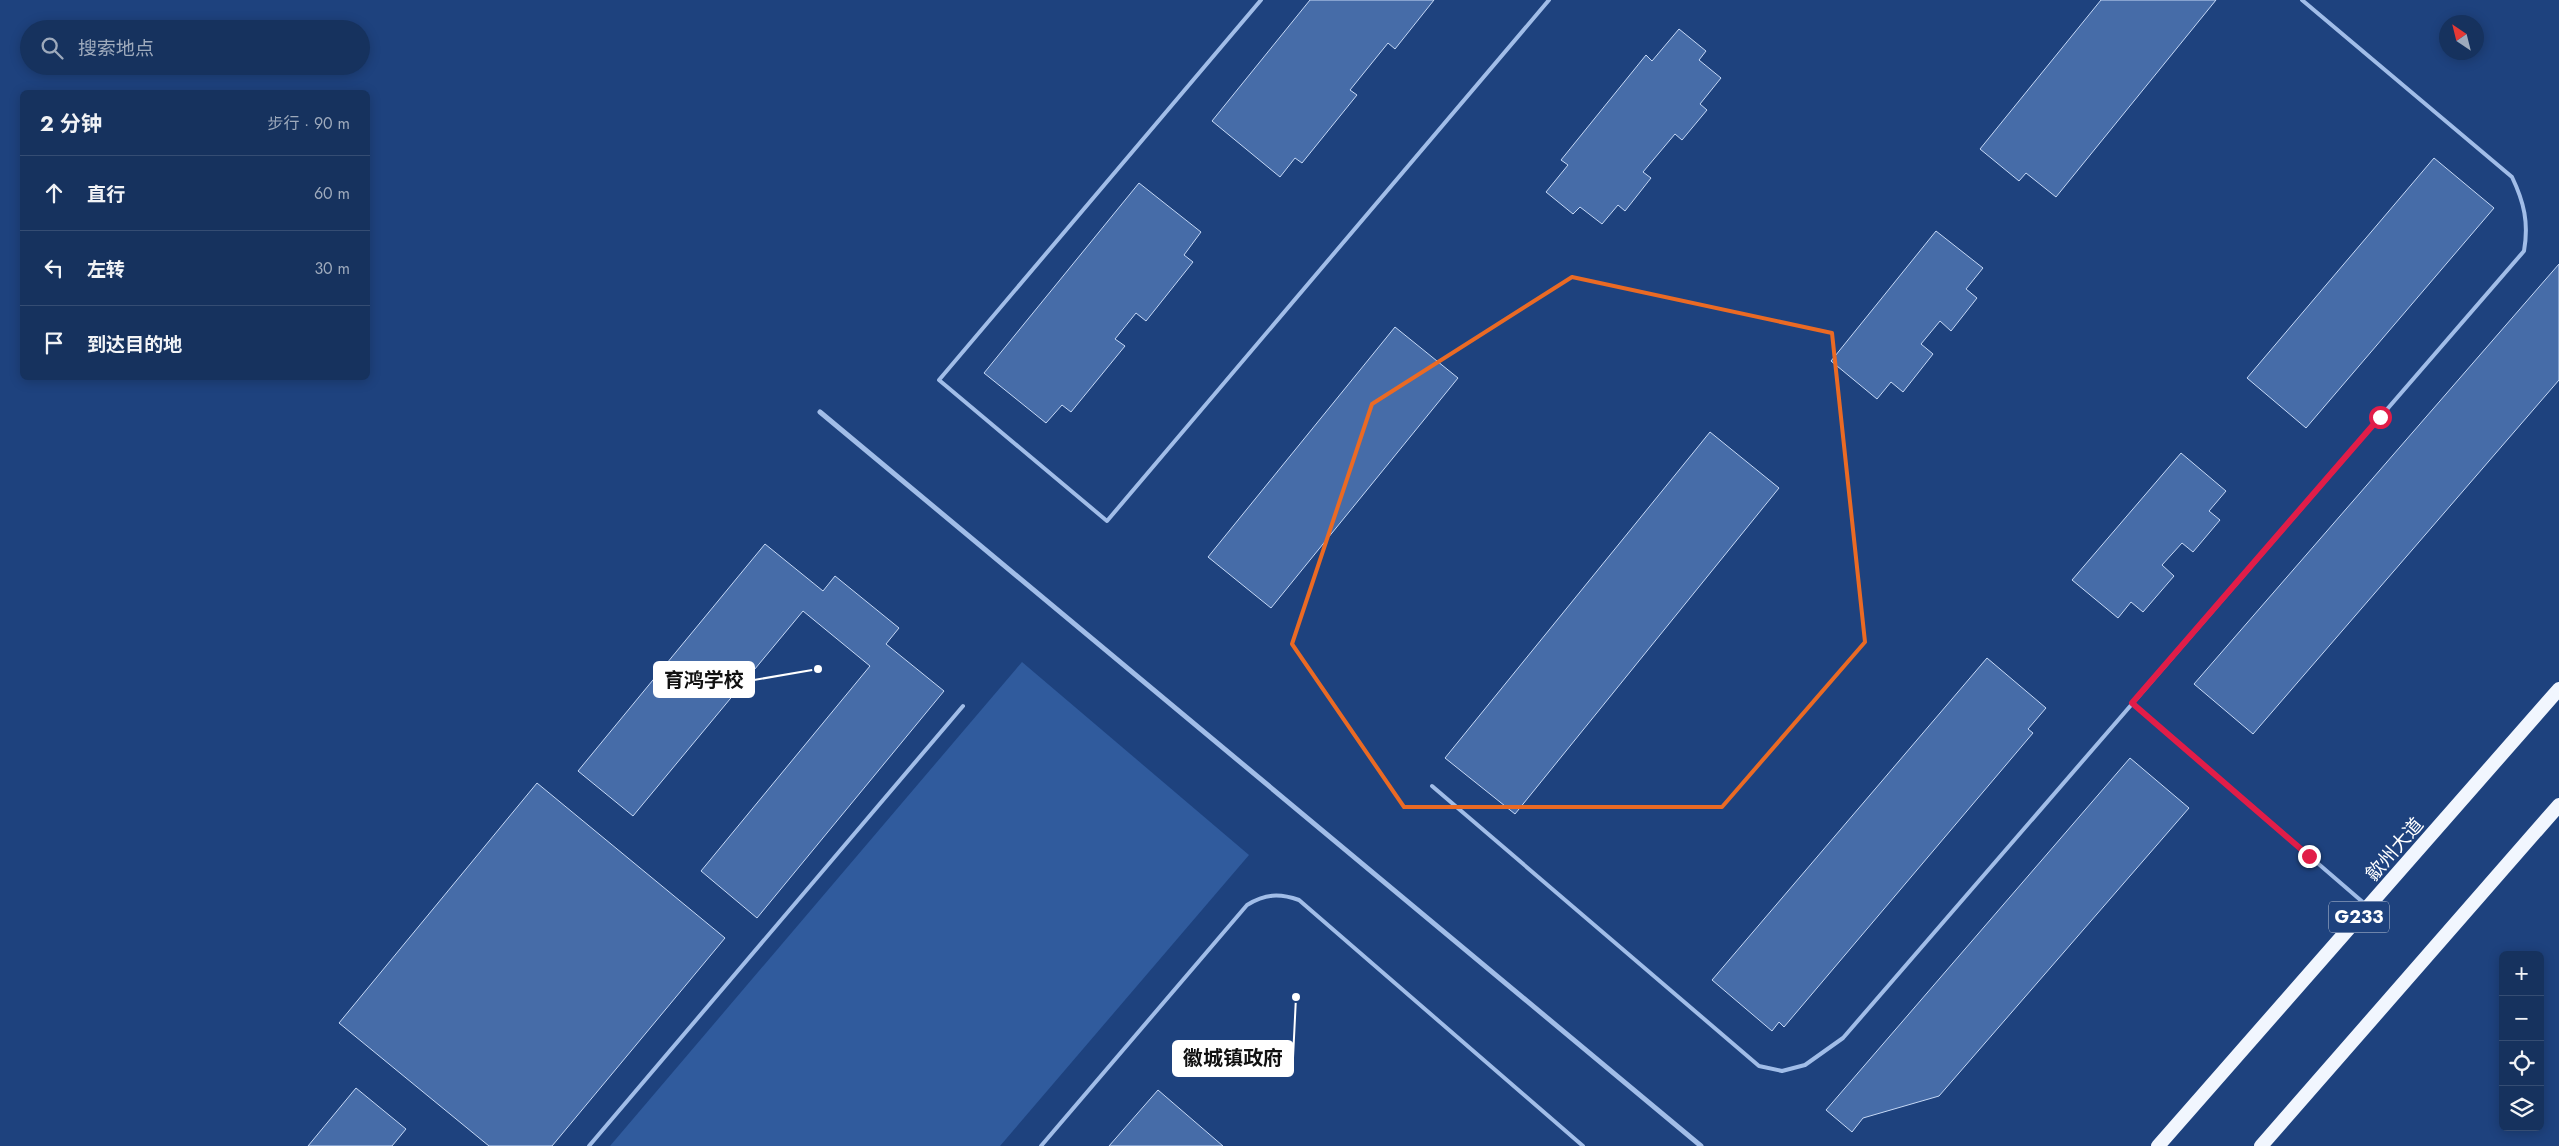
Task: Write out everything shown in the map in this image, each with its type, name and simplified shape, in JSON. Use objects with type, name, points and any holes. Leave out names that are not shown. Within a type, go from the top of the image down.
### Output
[{"type":"highway","name":"歙州大道","points":[[2158,1146],[2559,688]]},
{"type":"highway","points":[[2260,1146],[2559,805]]},
{"type":"street","points":[[820,412],[1701,1146]]},
{"type":"lane","points":[[1261,0],[939,380],[1108,521],[1549,0]]},
{"type":"lane","points":[[1432,786],[1759,1066],[1782,1071],[1805,1065],[1843,1038],[2524,251],[2527,221],[2522,198],[2512,177],[2302,0]]},
{"type":"lane","points":[[2132,703],[2368,907]]},
{"type":"lane","points":[[589,1146],[963,706]]},
{"type":"lane","points":[[1041,1146],[1247,906],[1260,898],[1273,894],[1299,900],[1583,1146]]},
{"type":"highlighted area","points":[[1572,277],[1832,333],[1865,642],[1722,807],[1404,807],[1292,644],[1372,404]]},
{"type":"shaded area","points":[[1022,662],[1249,855],[1000,1146],[610,1146]]},
{"type":"building","points":[[1310,0],[1434,0],[1395,49],[1388,43],[1350,90],[1357,95],[1302,163],[1295,158],[1280,177],[1212,121]]},
{"type":"building","points":[[2101,0],[2216,0],[2056,197],[2026,173],[2019,181],[1980,149]]},
{"type":"building","points":[[1679,29],[1706,51],[1699,60],[1721,78],[1700,104],[1707,110],[1682,140],[1675,134],[1643,172],[1651,178],[1625,211],[1618,205],[1602,224],[1580,207],[1573,214],[1546,192],[1568,165],[1561,160],[1646,55],[1652,61]]},
{"type":"building","points":[[2434,158],[2494,208],[2306,428],[2247,378]]},
{"type":"building","points":[[1139,183],[1201,232],[1184,255],[1193,262],[1146,321],[1136,313],[1115,339],[1125,346],[1071,412],[1062,405],[1046,423],[984,373]]},
{"type":"building","points":[[1936,231],[1983,268],[1966,289],[1977,298],[1951,331],[1940,321],[1921,344],[1933,354],[1903,392],[1891,382],[1877,399],[1831,361]]},
{"type":"building","points":[[2559,264],[2559,380],[2253,734],[2194,684]]},
{"type":"building","points":[[1395,327],[1458,378],[1271,608],[1208,557]]},
{"type":"building","points":[[1710,432],[1779,488],[1515,814],[1445,758]]},
{"type":"building","points":[[2181,453],[2226,491],[2209,511],[2220,520],[2193,552],[2182,543],[2162,565],[2174,576],[2143,612],[2131,602],[2118,618],[2072,580]]},
{"type":"building","points":[[765,544],[823,591],[835,576],[899,628],[886,644],[944,691],[757,918],[701,871],[870,666],[803,611],[633,816],[578,771]]},
{"type":"building","points":[[1987,658],[2046,708],[2028,729],[2033,733],[1784,1027],[1779,1022],[1772,1031],[1712,980]]},
{"type":"building","points":[[2130,758],[2189,808],[1939,1096],[1863,1118],[1852,1132],[1826,1110]]},
{"type":"building","points":[[537,783],[725,938],[552,1146],[489,1146],[339,1023]]},
{"type":"building","points":[[356,1088],[406,1129],[392,1146],[308,1146]]},
{"type":"building","points":[[1158,1090],[1223,1146],[1109,1146]]},
{"type":"place","name":"育鸿学校","points":[[818,669]]},
{"type":"place","name":"徽城镇政府","points":[[1296,997]]},
{"type":"route","points":[[2309,856],[2132,703],[2380,417]]}]
